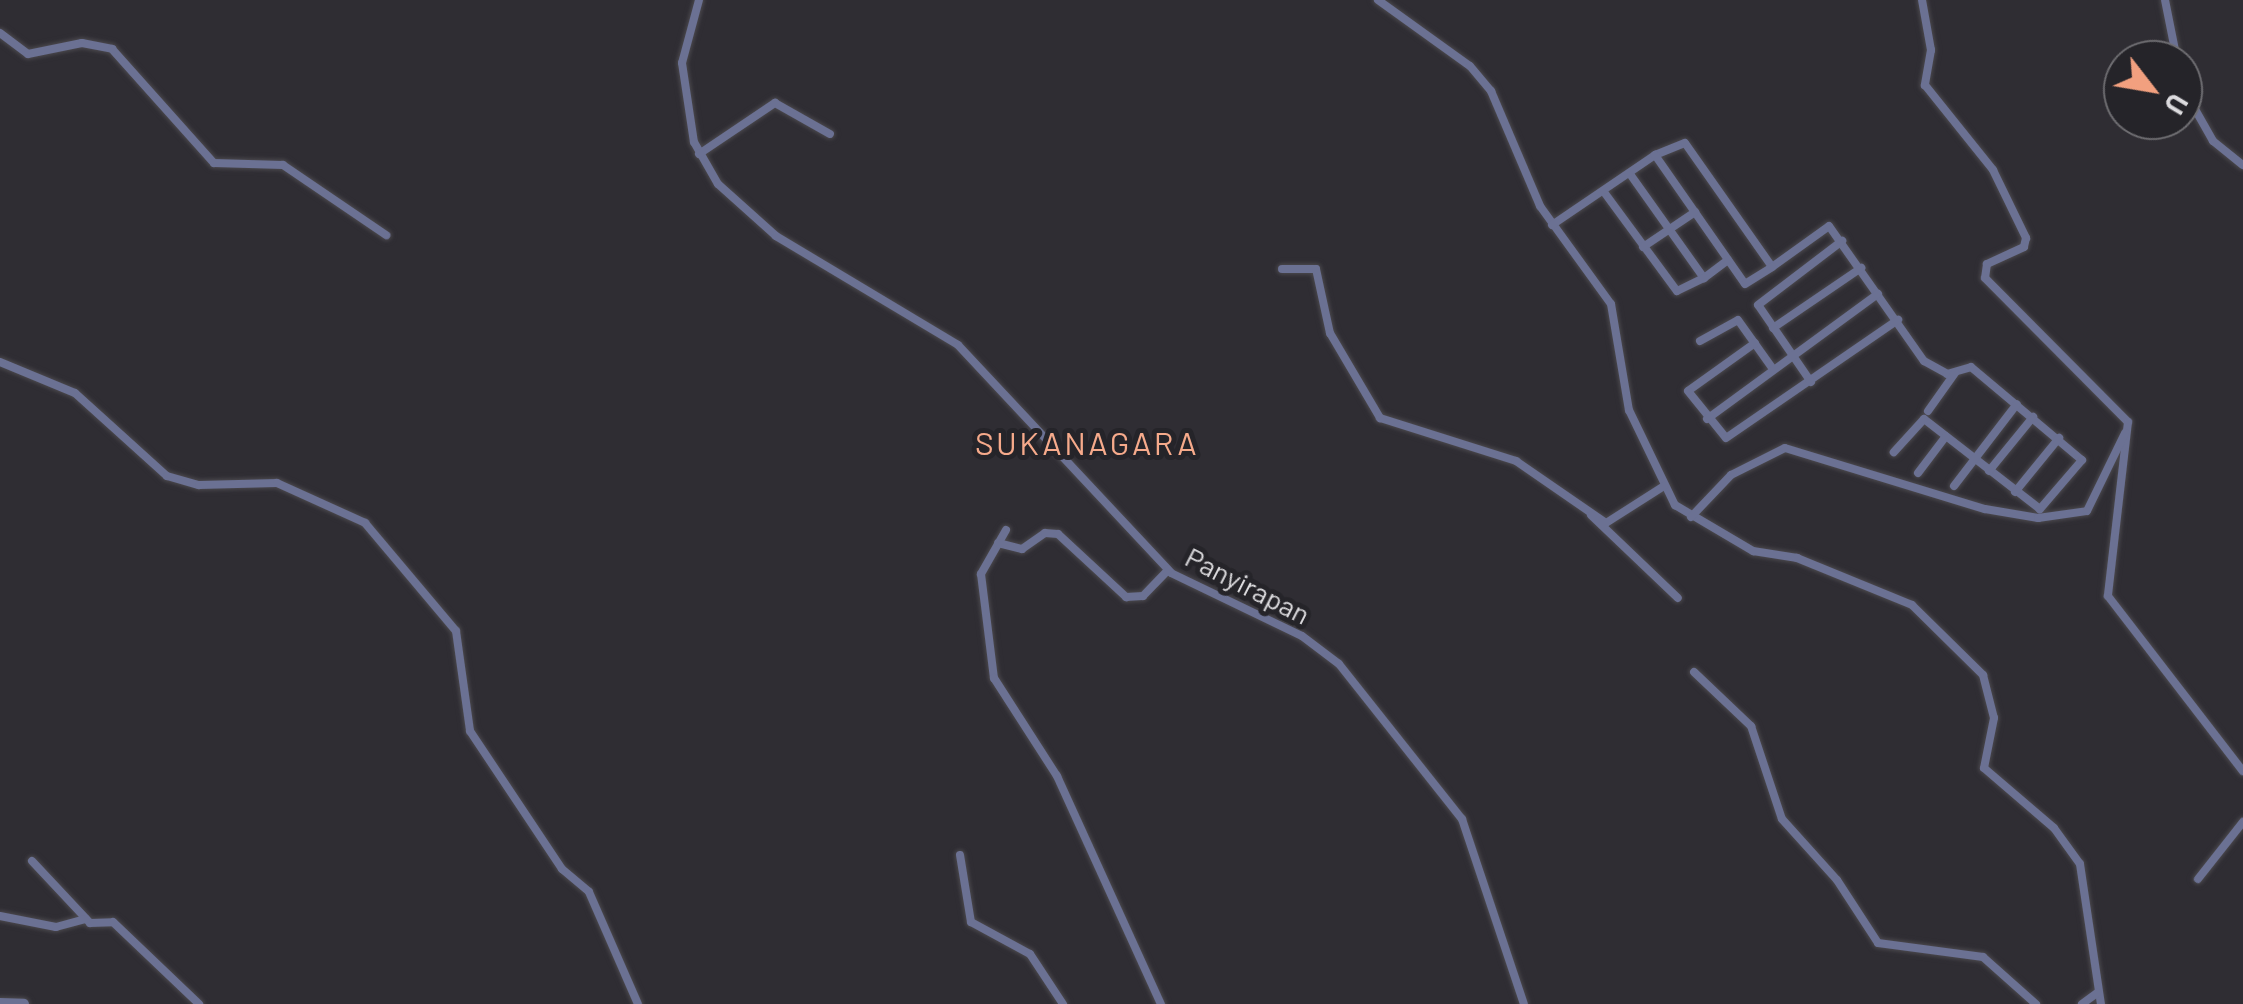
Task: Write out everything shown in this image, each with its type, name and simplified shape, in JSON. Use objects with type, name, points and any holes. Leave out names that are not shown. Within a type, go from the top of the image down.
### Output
[{"type":"street","name":"Panyirapan","points":[[699,0],[682,63],[699,154],[724,190],[776,236],[958,346],[1168,570],[1316,645],[1434,779],[1462,819],[1524,1004]]},
{"type":"street","points":[[1378,0],[1483,79],[1552,225],[1610,304],[1630,410],[1664,486],[1692,517],[1753,551],[1797,558],[1912,605],[1983,675],[1994,718],[1984,768],[2054,828],[2080,864],[2101,1004]]},
{"type":"street","points":[[1922,0],[1931,50],[1925,85],[1993,170],[2026,238],[2024,247],[1987,264],[1985,278],[2064,366],[2122,411],[2127,431],[2106,591],[2243,771]]},
{"type":"street","points":[[2165,0],[2173,40]]},
{"type":"street","points":[[0,33],[28,54],[82,42],[112,49],[214,163],[283,165],[386,235]]},
{"type":"street","points":[[699,154],[775,103],[830,134]]},
{"type":"street","points":[[2203,122],[2214,141],[2243,165]]},
{"type":"street","points":[[1552,225],[1656,156],[1685,143],[1772,267]]},
{"type":"street","points":[[1656,156],[1745,284],[1827,226],[1842,241],[1924,361],[1955,373]]},
{"type":"street","points":[[1630,174],[1704,278]]},
{"type":"street","points":[[1604,192],[1679,292],[1728,260]]},
{"type":"street","points":[[1643,247],[1695,212]]},
{"type":"street","points":[[1811,382],[1760,309],[1763,296],[1842,241]]},
{"type":"street","points":[[1282,268],[1316,268],[1325,320],[1373,414],[1506,457],[1568,492],[1678,598]]},
{"type":"street","points":[[1773,328],[1861,268]]},
{"type":"street","points":[[1706,419],[1878,294]]},
{"type":"street","points":[[1700,341],[1735,319],[1773,369]]},
{"type":"street","points":[[1754,343],[1688,392],[1706,419],[1732,438],[1898,320]]},
{"type":"street","points":[[0,362],[75,392],[168,476],[199,486],[277,483],[365,523],[456,631],[470,731],[562,869],[588,892],[638,1004]]},
{"type":"street","points":[[1894,452],[1922,419],[2015,492],[2045,508],[2076,473],[2081,455],[1968,366],[1955,373],[1928,411]]},
{"type":"street","points":[[1954,486],[2017,404]]},
{"type":"street","points":[[1989,471],[2033,417]]},
{"type":"street","points":[[1692,517],[1731,475],[1785,448],[1985,509],[2038,518],[2087,512],[2127,431]]},
{"type":"street","points":[[1918,474],[1946,436]]},
{"type":"street","points":[[2015,492],[2059,438]]},
{"type":"street","points":[[1591,515],[1614,521],[1664,486]]},
{"type":"street","points":[[1006,530],[982,574],[994,678],[1057,776],[1162,1004]]},
{"type":"street","points":[[998,543],[1022,549],[1046,532],[1058,534],[1126,597],[1142,596],[1168,570]]},
{"type":"street","points":[[1694,672],[1751,726],[1782,819],[1837,880],[1878,943],[1983,958],[2036,1004]]},
{"type":"street","points":[[2198,879],[2243,822]]},
{"type":"street","points":[[960,855],[971,922],[1030,954],[1063,1004]]},
{"type":"street","points":[[32,862],[86,919]]},
{"type":"street","points":[[0,916],[56,927],[86,919],[113,922],[200,1004]]},
{"type":"street","points":[[2082,1004],[2098,993]]},
{"type":"street","points":[[0,1003],[24,1004]]},
{"type":"district","name":"SUKANAGARA","points":[[1087,442]]}]
